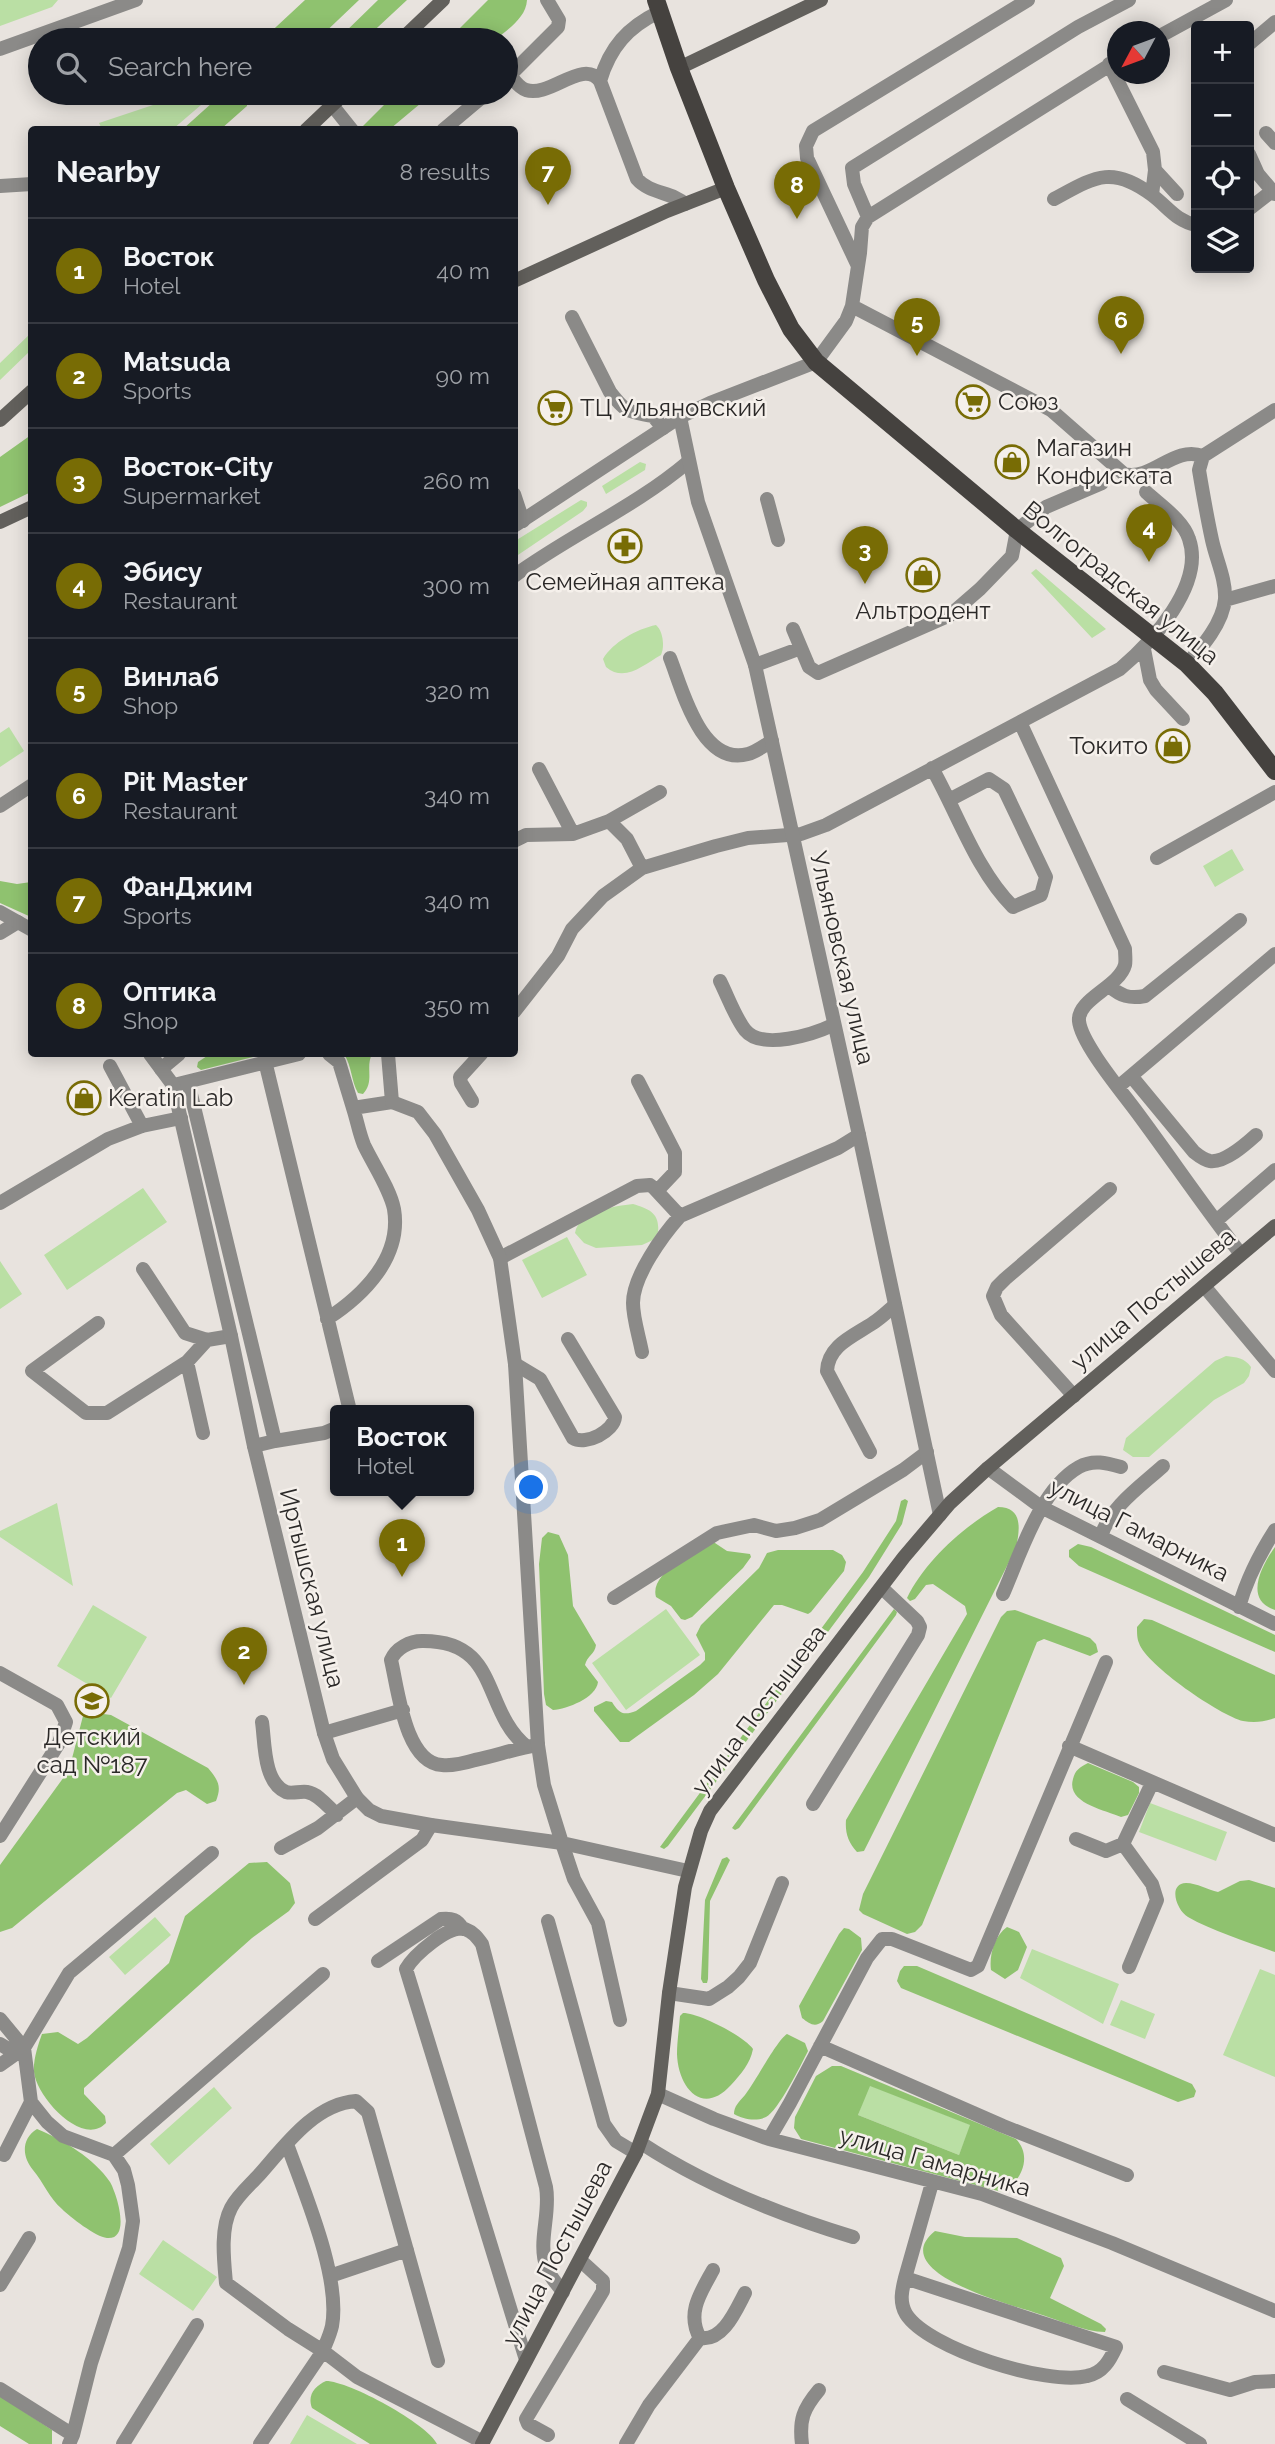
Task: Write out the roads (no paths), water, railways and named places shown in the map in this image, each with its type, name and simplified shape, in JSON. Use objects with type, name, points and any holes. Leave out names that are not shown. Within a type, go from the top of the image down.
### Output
[{"type":"main road","points":[[414,28],[443,0]]},
{"type":"main road","points":[[679,68],[821,0]]},
{"type":"main road","name":"Волгоградская улица","points":[[658,6],[726,188],[777,305],[816,362],[1149,643],[1187,664],[1215,693],[1275,771]]},
{"type":"main road","points":[[310,126],[332,105]]},
{"type":"main road","points":[[518,279],[726,188]]},
{"type":"main road","points":[[0,420],[28,395]]},
{"type":"main road","points":[[0,522],[28,509]]},
{"type":"main road","name":"улица Постышева","points":[[482,2443],[638,2148],[658,2094],[669,1993],[688,1871],[710,1811],[940,1515],[988,1468],[1275,1226]]},
{"type":"street","points":[[60,28],[136,0]]},
{"type":"street","points":[[518,66],[558,27],[559,20],[547,0]]},
{"type":"street","points":[[858,268],[807,158],[806,146],[813,131],[1028,0]]},
{"type":"street","points":[[868,217],[854,184],[852,167],[1078,27],[1129,0]]},
{"type":"street","points":[[1170,31],[1226,0]]},
{"type":"street","points":[[600,81],[605,63],[617,41],[658,6]]},
{"type":"street","points":[[1254,40],[1275,22]]},
{"type":"street","points":[[0,50],[28,40]]},
{"type":"street","points":[[519,524],[680,417],[709,402],[816,362],[846,321],[852,306],[862,227],[868,217],[1107,66]]},
{"type":"street","points":[[518,85],[527,91],[549,88],[587,72],[596,75],[637,179],[649,189],[675,197],[685,204]]},
{"type":"street","points":[[1123,84],[1153,152],[1155,170],[1152,195]]},
{"type":"street","points":[[332,105],[349,126]]},
{"type":"street","points":[[448,126],[473,105]]},
{"type":"street","points":[[1254,165],[1274,192],[1254,206]]},
{"type":"street","points":[[1155,170],[1177,194]]},
{"type":"street","points":[[1054,199],[1093,178],[1108,176],[1121,179],[1152,195],[1179,220],[1191,224]]},
{"type":"street","points":[[0,186],[28,184]]},
{"type":"street","points":[[852,306],[1051,411],[1124,474],[1142,475],[1185,453],[1203,456]]},
{"type":"street","points":[[572,317],[610,392],[630,412],[653,416],[663,428]]},
{"type":"street","points":[[1187,664],[1219,619],[1225,600],[1199,470],[1203,456],[1275,410]]},
{"type":"street","name":"Ульяновская улица","points":[[680,417],[698,502],[755,665],[940,1515]]},
{"type":"street","points":[[518,573],[539,557],[645,494],[688,463]]},
{"type":"street","points":[[793,629],[809,667],[818,673],[942,620],[980,589],[1012,556],[1017,530],[1046,507],[1102,483]]},
{"type":"street","points":[[518,1007],[558,956],[572,929],[603,896],[642,869],[748,838],[801,834],[826,825],[1120,669],[1149,643],[1180,598],[1194,561],[1189,537],[1174,517],[1146,492]]},
{"type":"street","points":[[767,499],[778,540]]},
{"type":"street","points":[[1225,600],[1275,586]]},
{"type":"street","points":[[1149,643],[1150,680],[1182,719]]},
{"type":"street","points":[[755,665],[801,648]]},
{"type":"street","points":[[670,658],[698,729],[710,743],[737,755],[749,754],[772,741]]},
{"type":"street","points":[[1020,722],[1125,949],[1126,964],[1121,975],[1087,1003],[1080,1014],[1079,1022],[1089,1045],[1118,1087],[1240,1253]]},
{"type":"street","points":[[932,768],[996,890],[1013,907],[1041,895],[1046,877],[1004,789],[989,779],[949,800]]},
{"type":"street","points":[[539,769],[573,834]]},
{"type":"street","points":[[0,806],[28,788]]},
{"type":"street","points":[[518,839],[526,835],[573,834],[608,821],[660,792]]},
{"type":"street","points":[[1157,858],[1275,792]]},
{"type":"street","points":[[608,821],[627,839],[642,869]]},
{"type":"street","points":[[0,912],[28,928]]},
{"type":"street","points":[[1109,986],[1120,996],[1145,996],[1240,920]]},
{"type":"street","points":[[0,933],[18,922]]},
{"type":"street","points":[[1118,1087],[1275,954]]},
{"type":"street","points":[[720,981],[746,1032],[757,1038],[770,1041],[815,1034],[833,1024]]},
{"type":"street","name":"Иртышская улица","points":[[152,1057],[173,1085],[254,1446],[324,1733],[333,1759],[357,1798],[369,1810],[381,1816],[562,1843],[688,1871]]},
{"type":"street","points":[[161,1069],[175,1057]]},
{"type":"street","points":[[173,1085],[284,1057]]},
{"type":"street","points":[[327,1319],[356,1298],[374,1279],[388,1254],[395,1232],[394,1207],[363,1143],[339,1062],[333,1057]]},
{"type":"street","points":[[388,1057],[392,1102]]},
{"type":"street","points":[[471,1101],[460,1077],[478,1057]]},
{"type":"street","points":[[265,1061],[348,1405]]},
{"type":"street","points":[[110,1066],[142,1126]]},
{"type":"street","points":[[1132,1077],[1194,1152],[1205,1159],[1213,1162],[1227,1157],[1256,1135]]},
{"type":"street","points":[[638,1081],[675,1153],[675,1172],[657,1191]]},
{"type":"street","points":[[188,1082],[275,1441]]},
{"type":"street","points":[[353,1108],[392,1102],[418,1112],[435,1134],[478,1210],[500,1258],[515,1364],[532,1746],[574,1879],[598,1923],[620,2020]]},
{"type":"street","points":[[0,1203],[108,1139],[142,1126],[181,1118]]},
{"type":"street","points":[[642,1352],[632,1304],[636,1283],[667,1231],[680,1216],[838,1148],[859,1135]]},
{"type":"street","points":[[1216,1222],[1275,1170]]},
{"type":"street","points":[[500,1258],[637,1186],[650,1185],[680,1216]]},
{"type":"street","points":[[1074,1396],[1001,1315],[993,1296],[1005,1279],[1110,1189]]},
{"type":"street","points":[[144,1269],[185,1333],[207,1340],[231,1336]]},
{"type":"street","points":[[1204,1286],[1270,1354],[1275,1371]]},
{"type":"street","points":[[870,1452],[827,1371],[827,1364],[844,1340],[874,1322],[895,1305]]},
{"type":"street","points":[[98,1323],[32,1371],[86,1413],[107,1413],[187,1362],[207,1340]]},
{"type":"street","points":[[515,1364],[540,1378],[573,1438],[579,1442],[585,1441],[609,1429],[614,1424],[615,1417],[568,1339]]},
{"type":"street","points":[[187,1362],[203,1433]]},
{"type":"street","points":[[254,1446],[330,1430]]},
{"type":"street","points":[[614,1598],[717,1533],[754,1525],[776,1531],[820,1520],[903,1470],[927,1452]]},
{"type":"street","points":[[1003,1594],[1041,1507],[1056,1488],[1080,1466],[1107,1462],[1121,1467]]},
{"type":"street","points":[[1101,1536],[1119,1507],[1163,1466]]},
{"type":"street","name":"улица Гамарника","points":[[988,1468],[1041,1507],[1275,1624]]},
{"type":"street","points":[[1239,1607],[1258,1556],[1275,1530]]},
{"type":"street","points":[[813,1804],[918,1635],[920,1628],[917,1621],[882,1588]]},
{"type":"street","points":[[420,1641],[452,1644],[467,1651],[480,1667],[515,1736],[532,1746],[442,1765],[420,1756],[411,1740],[403,1710],[391,1660],[394,1653],[401,1647],[420,1641]]},
{"type":"street","points":[[769,2139],[867,1958],[882,1939],[892,1939],[971,1970],[978,1966],[1106,1661]]},
{"type":"street","points":[[0,1674],[57,1705],[66,1722],[59,1743],[0,1836]]},
{"type":"street","points":[[324,1733],[403,1710]]},
{"type":"street","points":[[262,1722],[267,1761],[271,1776],[278,1786],[289,1793],[315,1794],[337,1815]]},
{"type":"street","points":[[1069,1746],[1275,1835]]},
{"type":"street","points":[[1076,1839],[1106,1851],[1123,1844],[1152,1783]]},
{"type":"street","points":[[281,1848],[298,1841],[357,1798]]},
{"type":"street","points":[[315,1919],[422,1840],[431,1825]]},
{"type":"street","points":[[1123,1844],[1152,1884],[1157,1900],[1129,1967]]},
{"type":"street","points":[[0,2066],[20,2051],[69,1973],[212,1853]]},
{"type":"street","points":[[669,1993],[709,1999],[738,1978],[750,1963],[782,1883]]},
{"type":"street","points":[[378,1961],[441,1919],[452,1918],[458,1921],[463,1929],[475,1934],[482,1944],[546,2186],[548,2199],[544,2232],[547,2270],[563,2292]]},
{"type":"street","points":[[548,1921],[598,2109],[608,2132],[616,2141],[638,2148],[805,2222],[853,2237]]},
{"type":"street","points":[[463,1929],[447,1933],[419,1952],[406,1969],[526,2360]]},
{"type":"street","points":[[114,2155],[323,1975]]},
{"type":"street","points":[[0,2019],[20,2051],[32,2102],[47,2122],[63,2136],[114,2155],[124,2170],[133,2221],[129,2248],[91,2363],[71,2440],[0,2389]]},
{"type":"street","points":[[0,2044],[20,2051]]},
{"type":"street","points":[[820,2046],[1003,2126],[1127,2175]]},
{"type":"street","name":"улица Гамарника","points":[[658,2094],[714,2119],[769,2139],[982,2194],[1112,2243],[1275,2311]]},
{"type":"street","points":[[438,2361],[368,2112],[356,2101],[345,2102],[308,2122],[231,2208],[223,2248],[226,2283],[357,2377],[482,2443]]},
{"type":"street","points":[[4,2155],[32,2102]]},
{"type":"street","points":[[260,2444],[323,2351],[332,2328],[334,2306],[330,2276],[287,2144]]},
{"type":"street","points":[[905,2278],[1116,2347],[1108,2363],[1089,2376],[1048,2378],[997,2364],[942,2344],[916,2326],[901,2303],[905,2278],[932,2183]]},
{"type":"street","points":[[0,2285],[29,2238]]},
{"type":"street","points":[[330,2276],[407,2250]]},
{"type":"street","points":[[548,2435],[528,2424],[526,2419],[603,2291],[603,2281],[580,2260]]},
{"type":"street","points":[[700,2338],[695,2330],[694,2314],[698,2298],[713,2270]]},
{"type":"street","points":[[700,2338],[708,2339],[720,2332],[746,2293]]},
{"type":"street","points":[[123,2444],[197,2325]]},
{"type":"street","points":[[625,2444],[649,2405],[700,2338]]},
{"type":"street","points":[[1164,2372],[1230,2390],[1255,2382],[1275,2381]]},
{"type":"street","points":[[802,2444],[800,2423],[819,2390]]},
{"type":"street","points":[[1127,2399],[1199,2444]]},
{"type":"place","name":"ФанДжим","points":[[548,205]]},
{"type":"place","name":"Оптика","points":[[797,219]]},
{"type":"place","name":"Pit Master","points":[[1121,354]]},
{"type":"place","name":"Винлаб","points":[[917,356]]},
{"type":"place","name":"Союз","points":[[973,402]]},
{"type":"place","name":"ТЦ Ульяновский","points":[[555,408]]},
{"type":"place","name":"Магазин Конфиската","points":[[1012,462]]},
{"type":"place","name":"Семейная аптека","points":[[625,546]]},
{"type":"place","name":"Эбису","points":[[1149,562]]},
{"type":"place","name":"Альтродент","points":[[923,575]]},
{"type":"place","name":"Восток-City","points":[[865,584]]},
{"type":"place","name":"Токито","points":[[1173,746]]},
{"type":"place","name":"Keratin Lab","points":[[84,1098]]},
{"type":"place","name":"Восток","points":[[402,1577]]},
{"type":"place","name":"Matsuda","points":[[244,1685]]},
{"type":"place","name":"Детский сад №187","points":[[92,1701]]}]
